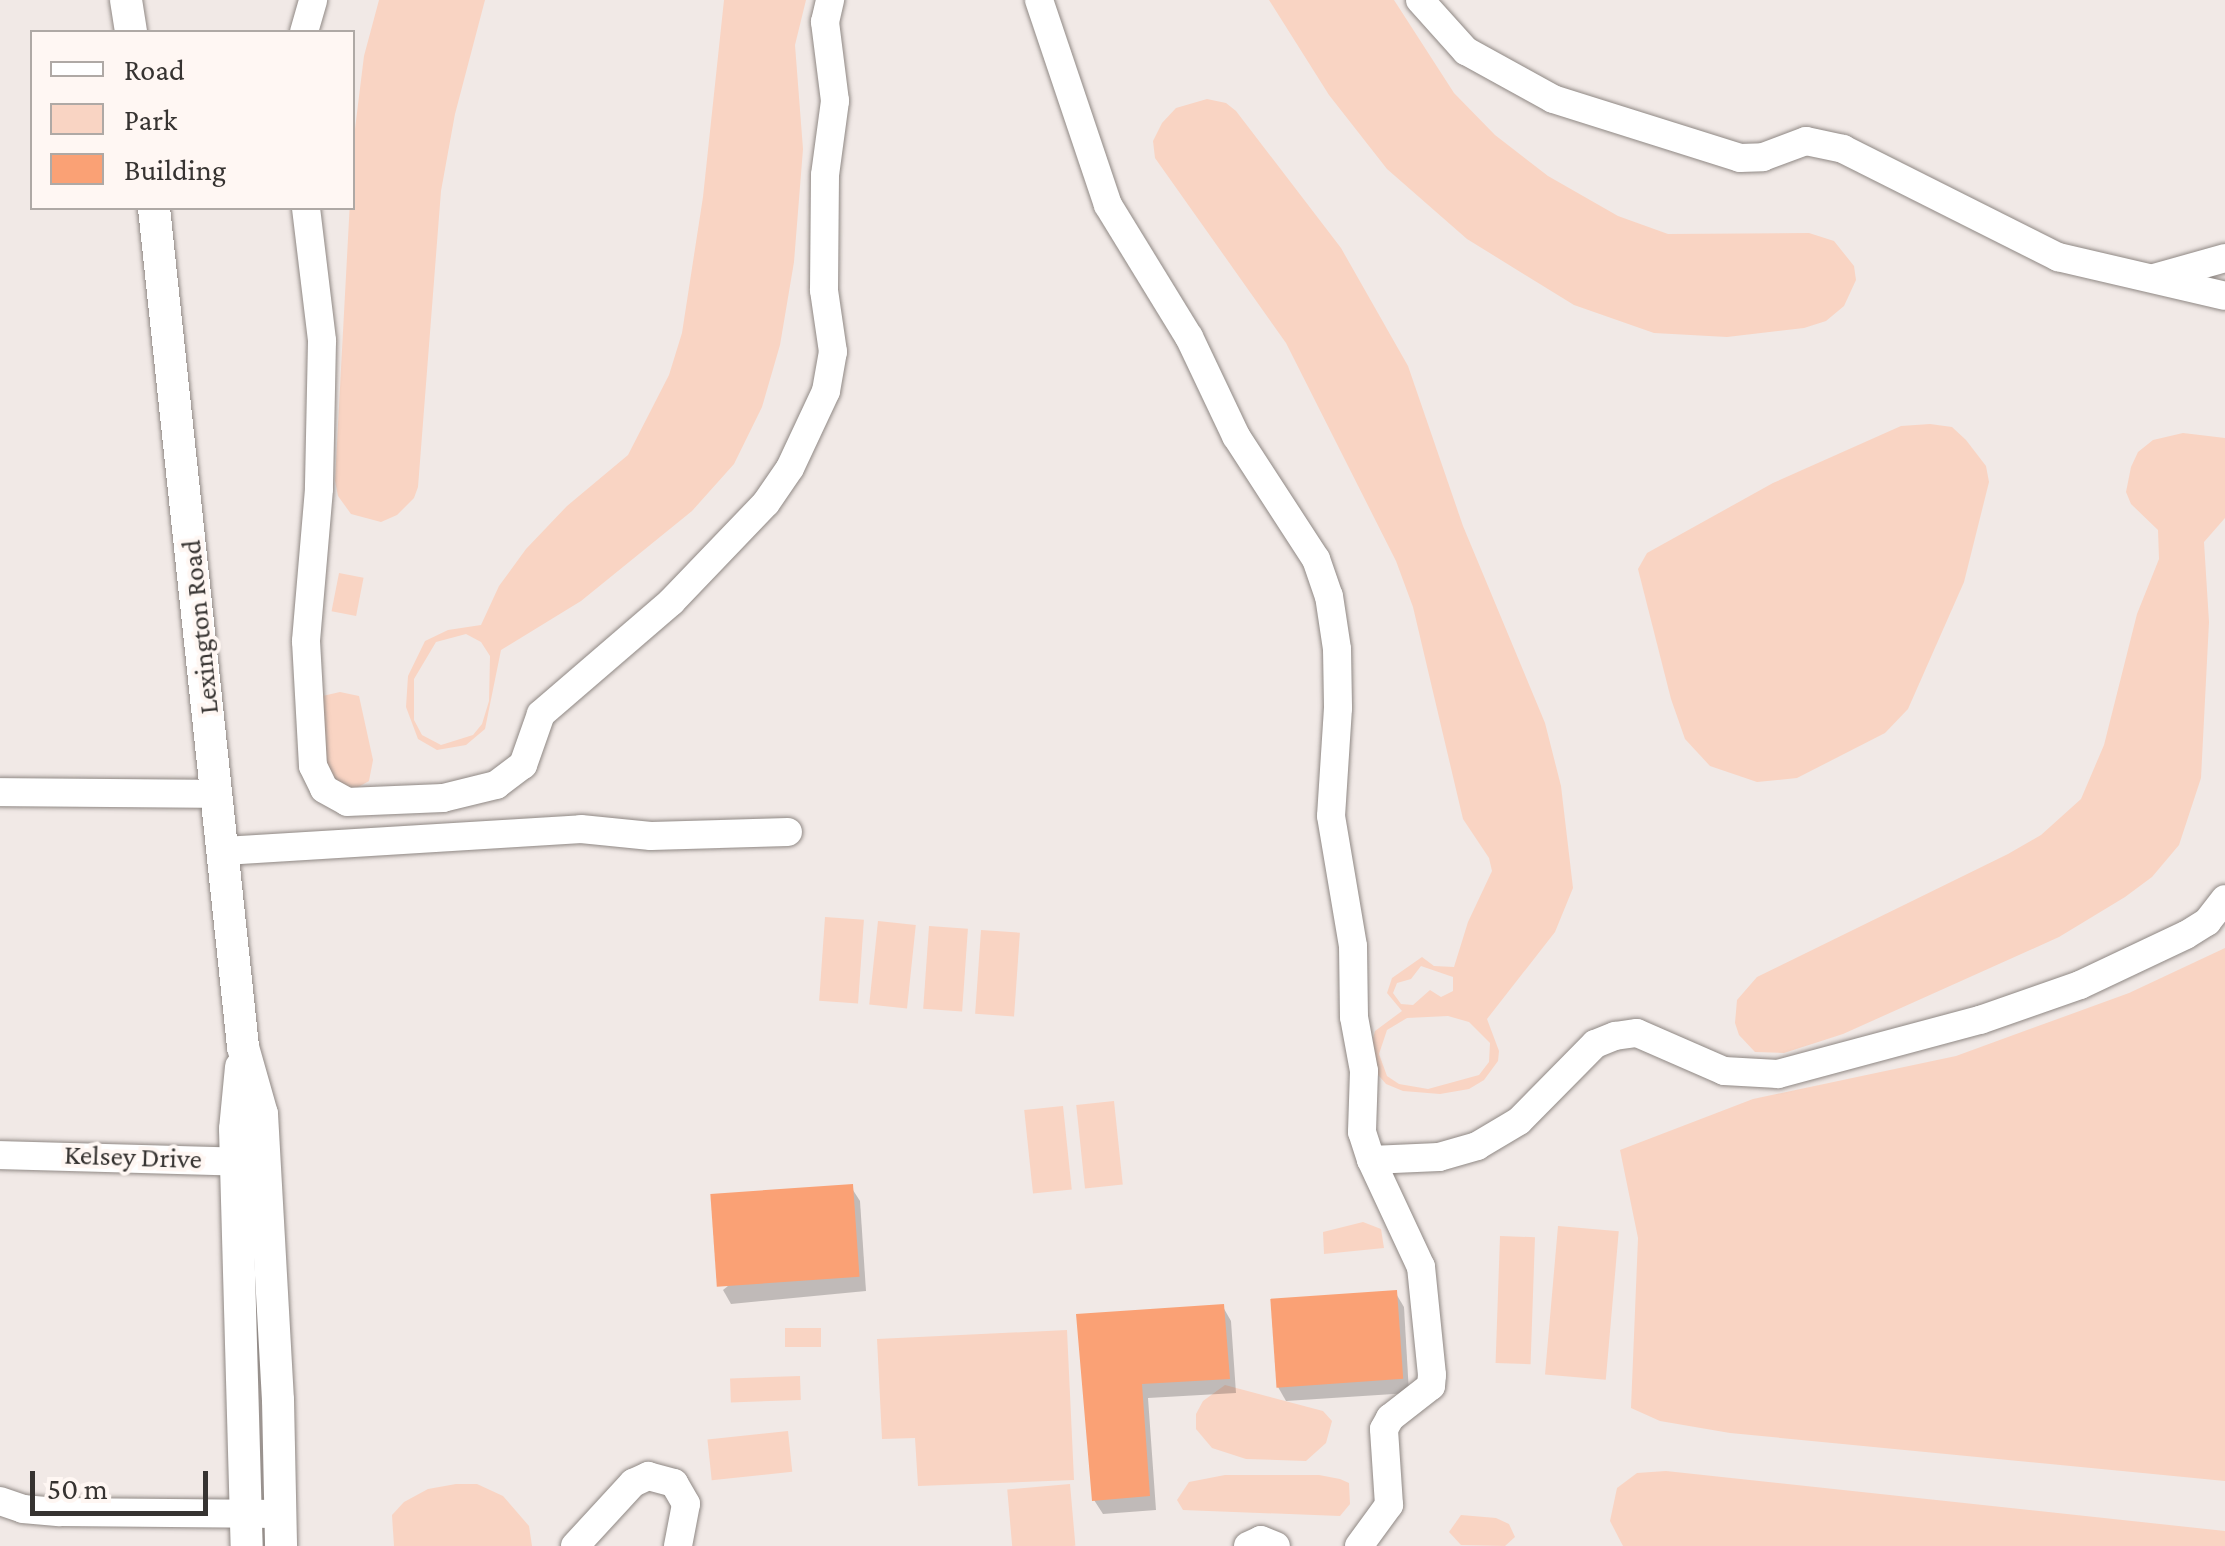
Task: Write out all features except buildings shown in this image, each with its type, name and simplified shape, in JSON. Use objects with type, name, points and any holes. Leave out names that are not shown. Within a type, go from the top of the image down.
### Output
[{"type":"main road","points":[[126,0],[131,30]]},
{"type":"main road","name":"Lexington Road","points":[[154,210],[243,1048],[262,1114],[251,1162],[247,1546]]},
{"type":"main road","name":"Lexington Road","points":[[251,1162],[280,1530]]},
{"type":"street","points":[[305,30],[313,0]]},
{"type":"street","points":[[306,210],[322,341],[318,513],[306,641],[313,766],[324,789],[347,802],[443,798],[496,786],[522,765],[541,714],[671,602],[766,503],[790,468],[826,391],[833,352],[824,290],[825,175],[835,101],[825,22],[830,0]]},
{"type":"street","points":[[1039,0],[1108,206],[1189,337],[1236,436],[1316,559],[1329,596],[1338,649],[1330,816],[1352,946],[1354,1017],[1364,1071],[1362,1132],[1421,1268],[1432,1375],[1430,1386],[1390,1418],[1384,1429],[1389,1505],[1360,1546]]},
{"type":"street","points":[[1420,0],[1466,51],[1553,100],[1740,158],[1762,157],[1788,144],[1806,142],[1842,149],[2034,247],[2146,280],[2225,296]]},
{"type":"street","points":[[2146,280],[2225,258]]},
{"type":"street","points":[[0,792],[218,794]]},
{"type":"street","points":[[224,851],[581,829],[668,836],[788,832]]},
{"type":"street","points":[[1371,1160],[1439,1158],[1477,1146],[1520,1120],[1595,1044],[1615,1036],[1637,1033],[1724,1071],[1778,1074],[1980,1020],[2080,985],[2186,935],[2207,922],[2225,898]]},
{"type":"street","name":"Kelsey Drive","points":[[0,1155],[251,1162]]},
{"type":"street","points":[[575,1546],[633,1483],[648,1476],[674,1482],[686,1504],[678,1546]]},
{"type":"street","points":[[8,1508],[247,1513],[280,1530]]},
{"type":"street","points":[[1248,1546],[1261,1540],[1276,1546]]},
{"type":"green space","points":[[379,0],[485,0],[455,114],[441,191],[418,487],[414,498],[397,515],[381,522],[351,514],[338,496],[335,481],[350,210],[355,210],[355,129],[364,56]]},
{"type":"green space","points":[[724,0],[806,0],[795,45],[803,149],[794,262],[780,345],[762,407],[734,464],[692,511],[581,601],[501,650],[485,729],[466,745],[437,750],[418,739],[406,707],[408,676],[425,641],[448,630],[481,625],[499,586],[526,549],[567,506],[628,455],[669,375],[682,333],[703,197]],"holes":[[[466,634],[481,642],[490,656],[489,701],[482,724],[473,735],[441,745],[422,735],[414,720],[414,679],[436,642]]]},
{"type":"green space","points":[[1269,0],[1394,0],[1454,93],[1495,135],[1548,176],[1618,216],[1668,234],[1809,233],[1834,241],[1854,266],[1856,280],[1844,306],[1826,321],[1804,328],[1727,337],[1654,333],[1574,305],[1467,239],[1387,169],[1329,95]]},
{"type":"green space","points":[[1207,99],[1226,103],[1236,111],[1341,248],[1408,366],[1463,526],[1545,723],[1561,786],[1573,888],[1555,932],[1487,1019],[1499,1051],[1498,1061],[1484,1080],[1469,1089],[1440,1094],[1403,1091],[1386,1084],[1374,1070],[1370,1050],[1375,1031],[1402,1011],[1387,993],[1392,978],[1422,957],[1434,966],[1454,967],[1468,922],[1492,871],[1489,858],[1463,819],[1413,607],[1396,561],[1286,343],[1155,158],[1153,141],[1176,108]],"holes":[[[1421,966],[1453,977],[1453,991],[1441,997],[1430,990],[1413,1005],[1401,1004],[1393,993],[1397,983],[1411,979]],[[1448,1016],[1469,1022],[1490,1043],[1489,1062],[1479,1075],[1428,1089],[1399,1084],[1387,1076],[1379,1054],[1387,1030],[1407,1018]]]},
{"type":"green space","points":[[1901,426],[1952,427],[1966,440],[1986,466],[1989,482],[1964,582],[1908,709],[1885,733],[1797,778],[1757,782],[1710,766],[1685,739],[1671,699],[1638,569],[1647,553],[1773,483]]},
{"type":"green space","points":[[2183,433],[2225,438],[2225,518],[2204,542],[2209,622],[2201,778],[2179,845],[2152,877],[2059,937],[1843,1034],[1784,1053],[1755,1052],[1739,1035],[1735,1023],[1737,1000],[1757,977],[2008,854],[2041,835],[2081,799],[2104,745],[2137,614],[2159,559],[2158,530],[2131,504],[2126,492],[2131,467],[2138,452],[2153,440]]},
{"type":"green space","points":[[339,573],[364,578],[356,616],[332,611]]},
{"type":"green space","points":[[340,692],[359,696],[373,760],[369,781],[353,790],[328,782],[318,697]]},
{"type":"green space","points":[[825,917],[864,920],[858,1004],[819,1001]]},
{"type":"green space","points":[[878,921],[916,925],[907,1009],[869,1005]]},
{"type":"green space","points":[[929,926],[968,929],[962,1012],[923,1009]]},
{"type":"green space","points":[[981,930],[1020,933],[1014,1017],[975,1014]]},
{"type":"green space","points":[[2225,948],[2225,1481],[1730,1433],[1660,1421],[1631,1408],[1638,1238],[1620,1150],[1753,1099],[1956,1056],[2129,993]]},
{"type":"green space","points":[[1114,1101],[1123,1185],[1085,1189],[1076,1105]]},
{"type":"green space","points":[[1063,1106],[1072,1190],[1033,1194],[1024,1110]]},
{"type":"green space","points":[[1363,1222],[1381,1229],[1384,1248],[1324,1254],[1323,1232]]},
{"type":"green space","points":[[1558,1226],[1619,1231],[1606,1380],[1545,1374]]},
{"type":"green space","points":[[1500,1236],[1535,1237],[1531,1364],[1496,1363]]},
{"type":"green space","points":[[785,1328],[821,1328],[821,1347],[785,1347]]},
{"type":"green space","points":[[1067,1330],[1074,1480],[918,1486],[915,1438],[882,1439],[877,1339]]},
{"type":"green space","points":[[800,1376],[801,1400],[731,1402],[730,1378]]},
{"type":"green space","points":[[1225,1385],[1323,1411],[1332,1421],[1326,1443],[1306,1461],[1246,1459],[1212,1448],[1196,1429],[1196,1414],[1203,1401]]},
{"type":"green space","points":[[788,1431],[792,1472],[712,1480],[707,1439]]},
{"type":"green space","points":[[1666,1471],[2225,1531],[2225,1546],[1623,1546],[1610,1521],[1617,1488],[1637,1473]]},
{"type":"green space","points":[[1225,1475],[1319,1475],[1340,1479],[1349,1483],[1350,1504],[1340,1516],[1183,1510],[1177,1500],[1189,1482]]},
{"type":"green space","points":[[477,1484],[503,1496],[529,1526],[532,1546],[394,1546],[392,1515],[404,1502],[428,1489]]},
{"type":"green space","points":[[1070,1484],[1075,1546],[1012,1546],[1007,1489]]},
{"type":"green space","points":[[1461,1515],[1496,1518],[1509,1524],[1515,1537],[1505,1546],[1461,1545],[1449,1532]]}]
